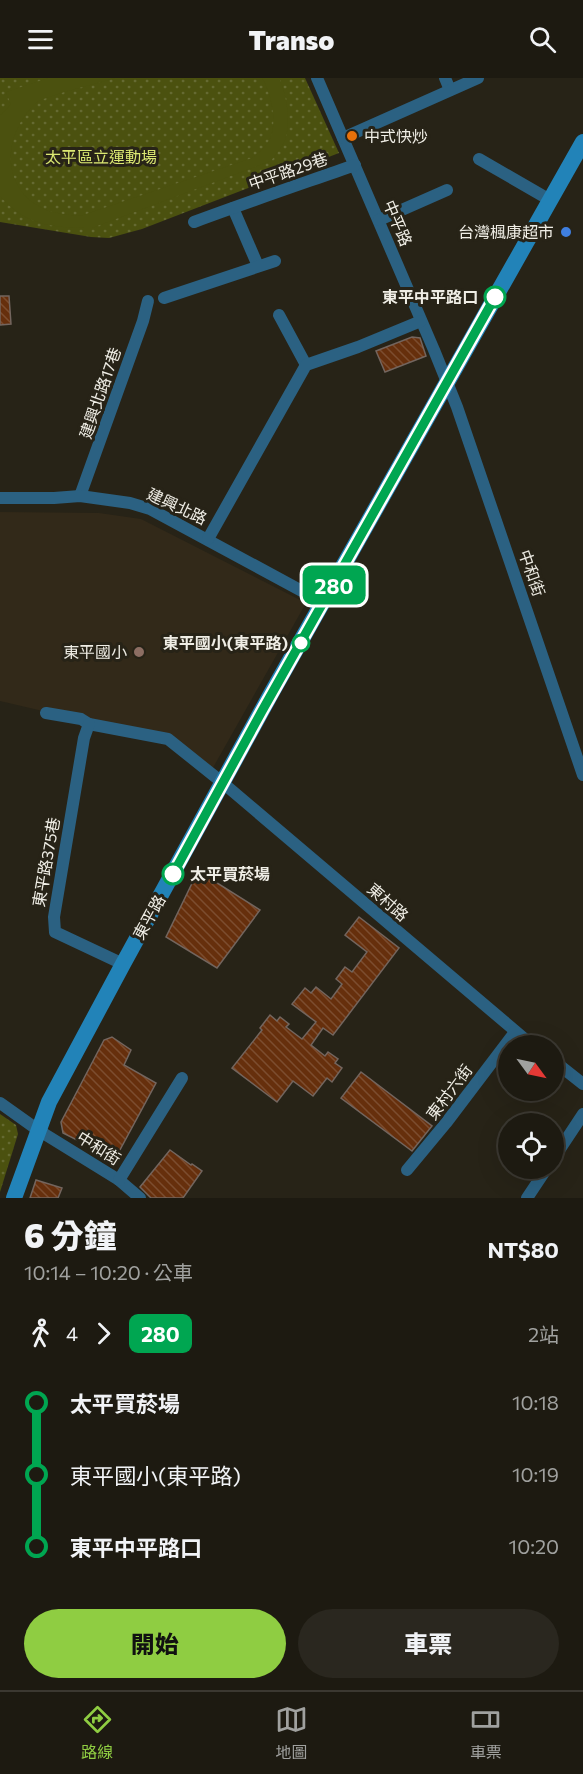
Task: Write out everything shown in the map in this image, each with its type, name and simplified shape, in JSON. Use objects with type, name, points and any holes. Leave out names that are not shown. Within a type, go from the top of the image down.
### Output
[{"type":"street","name":"中平路","points":[[316,78],[447,382]]},
{"type":"street","points":[[343,138],[448,84],[478,78]]},
{"type":"street","name":"東平路","points":[[14,1198],[49,1102],[123,963],[583,142]]},
{"type":"street","points":[[479,159],[550,200]]},
{"type":"street","name":"中平路29巷","points":[[194,222],[355,165]]},
{"type":"street","points":[[379,220],[447,190]]},
{"type":"street","name":"中平路29巷","points":[[232,208],[258,266]]},
{"type":"street","points":[[164,298],[275,261]]},
{"type":"street","name":"建興北路17巷","points":[[80,496],[143,321],[148,301]]},
{"type":"street","points":[[279,315],[306,365]]},
{"type":"street","points":[[208,539],[306,365],[422,321]]},
{"type":"street","name":"中和街","points":[[447,382],[583,775]]},
{"type":"street","name":"建興北路","points":[[0,498],[80,496],[130,503],[150,509],[324,603]]},
{"type":"street","points":[[46,713],[168,739],[223,783]]},
{"type":"street","name":"東平路375巷","points":[[89,724],[84,738],[54,917],[55,932],[123,963]]},
{"type":"street","name":"東村路","points":[[223,783],[519,1035]]},
{"type":"street","name":"東村六街","points":[[407,1170],[515,1032]]},
{"type":"street","points":[[564,1069],[583,1084]]},
{"type":"street","points":[[119,1180],[182,1078]]},
{"type":"street","name":"中和街","points":[[0,1103],[38,1130],[119,1180],[140,1198]]},
{"type":"street","points":[[564,1143],[583,1114]]},
{"type":"street","points":[[527,1198],[540,1179]]},
{"type":"shaded area","name":"東平國小","points":[[0,512],[99,513],[141,519],[306,603],[210,773],[167,740],[0,701]]},
{"type":"green space","name":"太平區立運動場","points":[[0,78],[305,78],[339,153],[142,229],[109,238],[0,222]]},
{"type":"green space","points":[[48,78],[115,78],[61,93],[36,103],[24,116],[16,132],[11,163],[15,179],[22,192],[35,204],[52,212],[80,216],[252,158],[267,144],[273,129],[273,111],[269,93],[262,78],[279,78],[287,109],[287,133],[284,143],[271,161],[92,228],[53,226],[20,214],[0,196],[0,115],[11,105],[6,92]]},
{"type":"green space","points":[[0,1114],[16,1125],[18,1134],[0,1192]]},
{"type":"building","points":[[0,296],[9,296],[11,324],[0,325]]},
{"type":"building","points":[[412,337],[420,338],[426,356],[385,372],[376,351]]},
{"type":"building","name":"太平買菸場","points":[[198,871],[260,910],[217,968],[166,937]]},
{"type":"building","points":[[359,917],[399,948],[333,1035],[323,1028],[311,1045],[325,1056],[328,1052],[338,1059],[335,1063],[342,1068],[332,1082],[327,1078],[313,1096],[293,1081],[277,1102],[232,1068],[262,1030],[260,1028],[270,1015],[277,1021],[280,1017],[289,1024],[286,1027],[302,1039],[316,1022],[292,1004],[305,988],[311,993],[316,987],[331,999],[342,984],[336,979],[345,967],[352,972],[367,952],[345,935]]},
{"type":"building","points":[[112,1037],[131,1050],[124,1065],[156,1083],[115,1159],[63,1133],[61,1122],[104,1040]]},
{"type":"building","points":[[361,1072],[432,1126],[412,1151],[341,1098]]},
{"type":"building","points":[[170,1150],[202,1171],[183,1198],[151,1198],[140,1187]]},
{"type":"building","points":[[36,1180],[62,1188],[58,1198],[30,1198]]},
{"type":"bus line","name":"280","points":[[173,874],[495,297]]},
{"type":"place","name":"中式快炒","points":[[352,136]]},
{"type":"place","name":"台灣楓康超市","points":[[566,232]]},
{"type":"place","name":"東平中平路口","points":[[495,297]]},
{"type":"place","name":"東平國小(東平路)","points":[[301,643]]},
{"type":"place","name":"東平國小","points":[[139,652]]},
{"type":"place","name":"太平買菸場","points":[[173,874]]}]
